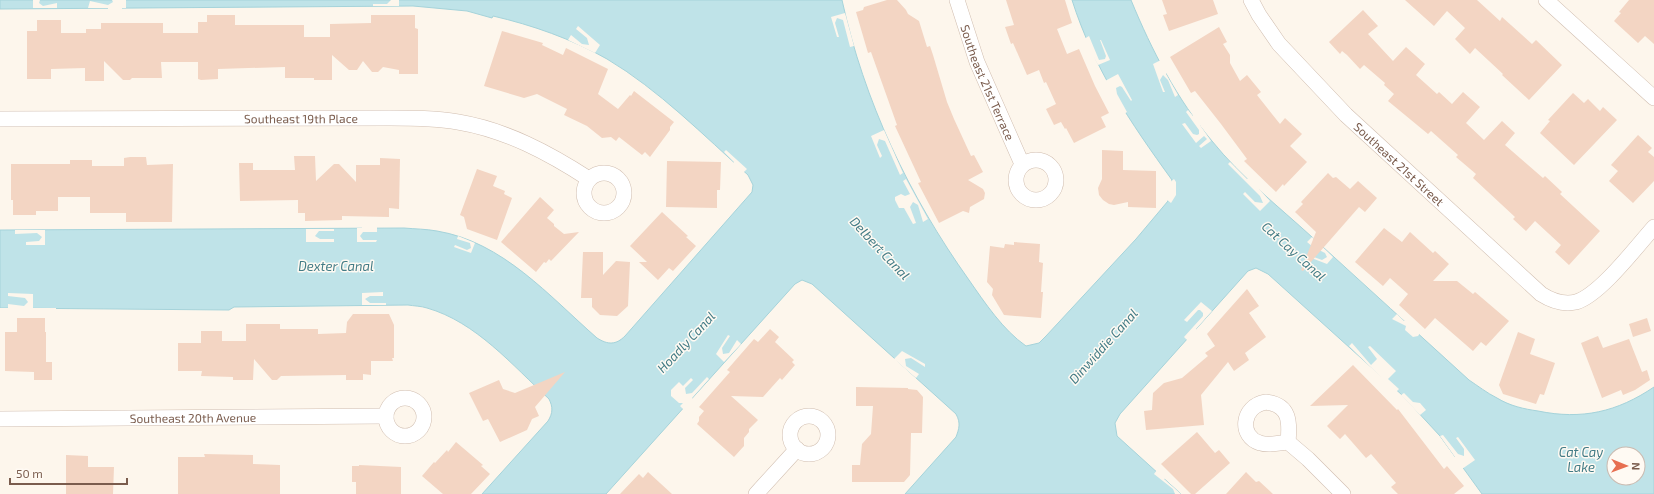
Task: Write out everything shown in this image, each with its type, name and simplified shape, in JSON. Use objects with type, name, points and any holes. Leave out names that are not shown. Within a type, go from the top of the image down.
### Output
[{"type":"street","name":"Southeast 21st Terrace","points":[[956,0],[977,62],[1022,164]]},
{"type":"street","name":"Southeast 21st Street","points":[[1252,0],[1268,30],[1284,50],[1353,122],[1541,294],[1550,300],[1568,303],[1584,299],[1611,275],[1654,227]]},
{"type":"street","points":[[1553,2],[1654,98]]},
{"type":"street","name":"Southeast 19th Place","points":[[0,119],[396,118],[442,120],[475,126],[512,137],[548,154],[589,179]]},
{"type":"street","name":"Southeast 20th Avenue","points":[[0,419],[386,416]]},
{"type":"street","points":[[1288,442],[1308,458],[1342,494]]},
{"type":"street","points":[[756,494],[797,449]]},
{"type":"water","points":[[0,0],[842,0],[851,38],[876,111],[908,181],[947,248],[981,298],[1002,324],[1026,346],[1039,343],[1046,336],[1136,239],[1168,201],[1172,180],[1114,94],[1091,49],[1072,0],[1131,0],[1166,74],[1199,125],[1223,154],[1260,191],[1469,380],[1502,401],[1512,405],[1554,414],[1569,415],[1599,412],[1613,408],[1640,396],[1654,387],[1654,494],[1482,494],[1440,436],[1402,395],[1268,274],[1256,268],[1248,271],[1120,414],[1115,423],[1117,436],[1181,494],[905,494],[956,437],[959,420],[956,414],[812,284],[802,280],[795,284],[606,494],[482,494],[548,421],[552,413],[552,407],[549,399],[507,359],[477,334],[462,323],[427,308],[408,305],[234,307],[229,310],[0,308],[0,230],[425,229],[461,237],[483,246],[524,273],[597,338],[608,343],[622,339],[752,192],[753,185],[748,175],[663,99],[626,71],[594,52],[552,33],[493,16],[492,18],[467,11],[413,6],[0,9]]},
{"type":"pier","points":[[33,0],[40,0],[39,3],[43,6],[57,3],[57,8],[33,8]]},
{"type":"pier","points":[[112,0],[126,0],[126,8],[122,8],[122,10],[108,10],[108,8],[88,8],[90,1],[108,5],[113,2]]},
{"type":"pier","points":[[391,0],[399,0],[399,6],[373,6],[373,4],[387,4]]},
{"type":"pier","points":[[845,13],[854,46],[850,47],[843,20],[837,18],[835,23],[839,37],[837,37],[831,17]]},
{"type":"pier","points":[[578,26],[600,45],[595,53],[568,40],[571,35],[582,44],[589,45],[587,38],[576,29]]},
{"type":"pier","points":[[1089,36],[1099,60],[1105,59],[1106,56],[1101,40],[1110,60],[1098,65],[1084,39]]},
{"type":"pier","points":[[1161,60],[1167,72],[1166,74],[1178,95],[1175,97],[1168,80],[1163,75],[1160,80],[1165,92],[1163,92],[1153,64]]},
{"type":"pier","points":[[1118,74],[1132,100],[1131,101],[1122,87],[1120,86],[1116,88],[1117,94],[1127,112],[1124,114],[1105,81]]},
{"type":"pier","points":[[1188,110],[1193,116],[1195,115],[1211,141],[1201,148],[1199,146],[1207,139],[1204,136],[1196,143],[1182,124],[1185,123],[1193,134],[1199,134],[1199,130],[1186,112]]},
{"type":"pier","points":[[884,130],[903,173],[900,175],[885,141],[879,139],[877,145],[882,156],[880,158],[871,136]]},
{"type":"pier","points":[[726,150],[747,169],[743,173],[733,164],[734,162],[724,152]]},
{"type":"pier","points":[[1230,162],[1247,179],[1249,178],[1260,188],[1259,189],[1270,201],[1260,211],[1243,194],[1245,192],[1255,202],[1263,203],[1260,196],[1228,164]]},
{"type":"pier","points":[[906,179],[928,219],[923,222],[918,205],[913,202],[910,207],[916,223],[913,224],[904,208],[899,208],[895,200],[895,197],[901,194],[905,196],[910,194],[903,181]]},
{"type":"pier","points":[[1174,179],[1176,182],[1176,195],[1171,203],[1166,199],[1169,183]]},
{"type":"pier","points":[[362,226],[377,226],[377,232],[363,232],[360,236],[363,240],[377,240],[376,242],[357,242],[357,228],[362,228]]},
{"type":"pier","points":[[306,229],[334,229],[334,231],[319,231],[315,236],[320,239],[334,239],[334,242],[306,242]]},
{"type":"pier","points":[[15,230],[45,230],[45,245],[26,245],[26,242],[39,241],[42,237],[37,233],[15,234]]},
{"type":"pier","points":[[458,236],[475,243],[471,253],[454,247],[455,245],[467,250],[471,248],[470,243],[457,239]]},
{"type":"pier","points":[[1312,237],[1333,257],[1327,264],[1314,259],[1311,256],[1322,260],[1327,257],[1325,253],[1307,242]]},
{"type":"pier","points":[[383,292],[383,296],[370,296],[365,299],[370,303],[386,303],[386,305],[362,305],[362,293]]},
{"type":"pier","points":[[8,293],[33,294],[33,308],[56,308],[56,310],[0,310],[0,308],[8,308],[8,304],[24,306],[28,302],[25,298],[8,296]]},
{"type":"pier","points":[[1201,302],[1212,311],[1196,329],[1197,331],[1188,341],[1184,337],[1203,316],[1203,313],[1198,310],[1187,322],[1184,320]]},
{"type":"pier","points":[[1397,314],[1420,333],[1418,336],[1413,337],[1405,330],[1406,326],[1392,319]]},
{"type":"pier","points":[[728,335],[730,336],[722,348],[723,354],[729,353],[737,340],[741,344],[724,362],[716,354]]},
{"type":"pier","points":[[1352,343],[1371,365],[1377,359],[1368,347],[1370,346],[1396,371],[1388,379],[1399,389],[1396,392],[1349,346]]},
{"type":"pier","points":[[902,351],[925,364],[925,367],[911,358],[905,359],[906,366],[919,374],[916,378],[894,359]]},
{"type":"pier","points":[[707,377],[709,379],[692,398],[693,399],[684,410],[680,406],[683,403],[679,403],[671,396],[671,390],[679,382],[683,386],[691,378],[693,380],[685,388],[686,394],[692,393]]},
{"type":"pier","points":[[1404,393],[1413,402],[1420,403],[1426,410],[1420,415],[1401,395]]},
{"type":"pier","points":[[1443,435],[1458,454],[1464,456],[1464,449],[1456,438],[1458,437],[1475,460],[1462,469],[1453,458],[1455,457],[1440,436]]},
{"type":"pier","points":[[1157,470],[1166,478],[1164,479],[1181,494],[1175,494],[1173,489],[1154,474]]},
{"type":"building","points":[[887,0],[897,0],[908,14],[919,21],[927,47],[930,46],[947,102],[954,119],[971,156],[974,155],[983,172],[968,180],[983,189],[985,193],[984,199],[970,207],[969,213],[963,211],[939,223],[918,183],[921,182],[895,126],[897,125],[871,52],[868,53],[856,12],[863,10],[864,7]]},
{"type":"building","points":[[1006,0],[1065,0],[1072,23],[1057,29],[1067,54],[1079,49],[1095,86],[1109,113],[1101,117],[1106,127],[1074,143],[1061,122],[1054,125],[1046,109],[1056,104],[1046,82],[1044,83],[1039,70],[1027,75],[1013,43],[1011,44],[1005,27],[1014,25]]},
{"type":"building","points":[[1162,0],[1213,0],[1218,14],[1169,31],[1163,15],[1167,14]]},
{"type":"building","points":[[1405,0],[1477,0],[1500,21],[1502,17],[1532,44],[1536,40],[1562,65],[1529,100],[1475,48],[1470,54],[1455,39],[1465,28],[1447,11],[1434,26]]},
{"type":"building","points":[[1629,0],[1654,0],[1654,44],[1645,36],[1638,43],[1614,21]]},
{"type":"building","points":[[1363,10],[1378,26],[1368,34],[1393,61],[1406,47],[1425,64],[1416,75],[1437,94],[1439,92],[1452,104],[1463,92],[1480,107],[1466,123],[1484,140],[1502,121],[1515,133],[1505,145],[1543,178],[1545,176],[1562,192],[1560,194],[1600,231],[1569,265],[1555,252],[1561,245],[1535,221],[1526,231],[1513,219],[1515,217],[1473,178],[1476,174],[1456,157],[1458,155],[1431,131],[1428,134],[1388,101],[1394,94],[1384,85],[1385,83],[1364,65],[1360,69],[1347,55],[1342,51],[1340,54],[1329,42]]},
{"type":"building","points":[[207,15],[235,15],[235,25],[304,25],[304,37],[330,37],[330,24],[371,23],[371,15],[415,15],[415,28],[418,29],[418,74],[399,74],[399,70],[383,67],[378,72],[372,72],[363,61],[357,70],[349,70],[332,55],[332,80],[314,80],[314,78],[285,78],[285,67],[218,69],[218,79],[201,80],[198,79],[198,62],[161,62],[162,78],[132,78],[130,80],[123,80],[104,61],[104,81],[85,81],[85,68],[51,69],[51,79],[27,79],[27,31],[37,31],[37,20],[61,20],[61,33],[86,33],[86,29],[101,29],[101,23],[163,23],[163,33],[198,33],[198,22],[207,22]]},
{"type":"building","points":[[1219,27],[1227,42],[1223,44],[1230,55],[1230,63],[1240,81],[1247,75],[1261,92],[1257,95],[1280,124],[1285,118],[1302,134],[1290,146],[1307,162],[1284,186],[1283,184],[1276,192],[1244,161],[1247,159],[1221,124],[1195,91],[1191,93],[1170,57]]},
{"type":"building","points":[[502,31],[543,43],[542,45],[563,55],[566,48],[608,69],[598,94],[618,109],[634,91],[674,122],[670,127],[670,130],[650,157],[645,152],[642,155],[619,137],[616,141],[611,137],[602,138],[587,126],[564,115],[567,109],[537,94],[524,98],[484,86]]},
{"type":"building","points":[[1573,93],[1584,103],[1588,99],[1600,111],[1603,107],[1617,120],[1574,165],[1540,133],[1550,121],[1548,120]]},
{"type":"building","points":[[1638,135],[1652,148],[1648,152],[1654,157],[1654,181],[1633,203],[1609,181],[1618,171],[1611,165]]},
{"type":"building","points":[[1102,150],[1123,151],[1123,170],[1156,171],[1156,208],[1128,207],[1128,202],[1114,205],[1103,200],[1099,195],[1098,188],[1102,179]]},
{"type":"building","points":[[294,156],[315,156],[316,181],[334,164],[339,164],[356,182],[356,165],[380,165],[380,158],[400,159],[399,209],[389,208],[389,217],[342,216],[342,220],[305,221],[305,213],[298,213],[298,200],[240,201],[239,163],[253,163],[253,170],[295,170]]},
{"type":"building","points":[[146,157],[147,165],[173,164],[172,222],[126,222],[126,213],[90,213],[90,197],[58,197],[58,211],[36,211],[36,215],[13,215],[13,200],[11,200],[11,164],[70,164],[70,160],[92,160],[92,166],[124,166],[124,158]]},
{"type":"building","points":[[667,161],[721,162],[720,190],[717,190],[717,208],[666,207]]},
{"type":"building","points":[[477,169],[497,176],[493,186],[505,191],[504,194],[512,198],[497,240],[467,229],[464,217],[460,215]]},
{"type":"building","points":[[1328,173],[1333,178],[1336,177],[1350,189],[1358,181],[1377,198],[1365,212],[1359,207],[1303,271],[1301,270],[1316,232],[1295,212],[1303,204],[1301,202]]},
{"type":"building","points":[[540,197],[554,210],[547,218],[554,224],[554,226],[564,234],[579,232],[551,261],[549,259],[546,263],[544,262],[536,272],[501,242]]},
{"type":"building","points":[[662,212],[688,236],[686,237],[696,246],[673,271],[669,268],[658,280],[639,262],[647,262],[630,246]]},
{"type":"building","points":[[1384,228],[1402,242],[1410,232],[1433,253],[1435,251],[1449,264],[1433,281],[1457,281],[1473,294],[1475,292],[1509,321],[1486,346],[1481,342],[1473,351],[1435,318],[1425,329],[1399,305],[1408,294],[1390,278],[1383,286],[1355,262]]},
{"type":"building","points":[[1014,242],[1040,244],[1039,262],[1043,263],[1041,318],[1004,315],[992,295],[993,289],[987,282],[990,246],[1004,248],[1005,244],[1014,245]]},
{"type":"building","points":[[583,252],[603,252],[603,275],[616,261],[630,262],[628,306],[617,316],[600,315],[592,307],[592,298],[581,298]]},
{"type":"building","points":[[1247,289],[1259,306],[1249,313],[1266,337],[1245,353],[1249,360],[1234,371],[1228,362],[1201,395],[1204,425],[1146,430],[1144,411],[1152,410],[1153,393],[1164,383],[1182,378],[1208,356],[1205,353],[1215,346],[1207,334]]},
{"type":"building","points":[[353,314],[389,314],[394,325],[393,361],[371,361],[371,375],[363,374],[363,380],[346,380],[346,375],[281,376],[277,380],[272,380],[254,359],[253,380],[233,380],[233,377],[201,376],[202,371],[178,371],[178,343],[201,343],[201,331],[222,331],[222,341],[246,341],[246,324],[280,324],[280,329],[318,329],[318,334],[346,333],[347,322]]},
{"type":"building","points":[[17,318],[45,318],[46,362],[52,362],[52,380],[34,380],[34,372],[5,371],[5,332],[17,332]]},
{"type":"building","points":[[1647,318],[1651,331],[1633,337],[1629,324]]},
{"type":"building","points":[[770,329],[779,337],[775,342],[794,360],[792,362],[795,365],[782,380],[780,378],[763,397],[731,396],[758,420],[749,429],[749,432],[744,438],[744,446],[734,457],[697,424],[699,417],[704,411],[699,407],[730,372],[727,370],[754,339],[758,342]]},
{"type":"building","points":[[1518,332],[1535,339],[1530,354],[1555,363],[1544,395],[1540,394],[1536,404],[1503,394],[1499,385]]},
{"type":"building","points":[[1598,336],[1603,348],[1629,339],[1642,372],[1647,370],[1650,380],[1635,390],[1623,395],[1621,390],[1602,398],[1581,343]]},
{"type":"building","points":[[1353,365],[1397,410],[1398,409],[1444,469],[1447,466],[1464,486],[1454,494],[1398,494],[1391,487],[1396,483],[1371,454],[1366,458],[1345,434],[1340,439],[1327,426],[1348,405],[1310,406]]},
{"type":"building","points":[[565,372],[535,407],[539,416],[532,419],[527,430],[500,442],[488,419],[483,421],[469,393],[499,380],[503,389],[515,393]]},
{"type":"building","points":[[856,387],[908,388],[917,390],[923,397],[922,433],[911,433],[910,475],[904,482],[852,482],[852,465],[860,465],[862,444],[871,434],[873,406],[856,406]]},
{"type":"building","points":[[1197,432],[1215,453],[1219,450],[1230,463],[1195,494],[1191,494],[1161,464]]},
{"type":"building","points":[[456,442],[483,465],[481,466],[490,474],[471,494],[443,494],[422,476],[447,450],[448,452]]},
{"type":"building","points":[[204,454],[253,455],[253,464],[280,465],[280,494],[178,494],[178,457],[205,457]]},
{"type":"building","points":[[66,455],[88,456],[88,467],[114,467],[113,494],[66,494]]},
{"type":"building","points":[[352,466],[401,467],[401,494],[356,494],[356,482],[352,482]]},
{"type":"building","points":[[648,472],[672,494],[620,494],[639,474],[643,478]]},
{"type":"building","points":[[1246,472],[1256,482],[1259,481],[1273,494],[1226,494]]},
{"type":"water label","name":"Delbert Canal","points":[[880,248]]},
{"type":"water label","name":"Cat Cay Canal","points":[[1294,251]]},
{"type":"water label","name":"Dexter Canal","points":[[336,266]]},
{"type":"water label","name":"Hoadly Canal","points":[[686,342]]},
{"type":"water label","name":"Dinwiddie Canal","points":[[1103,346]]},
{"type":"water label","name":"Cat Cay Lake","points":[[1581,460]]}]
